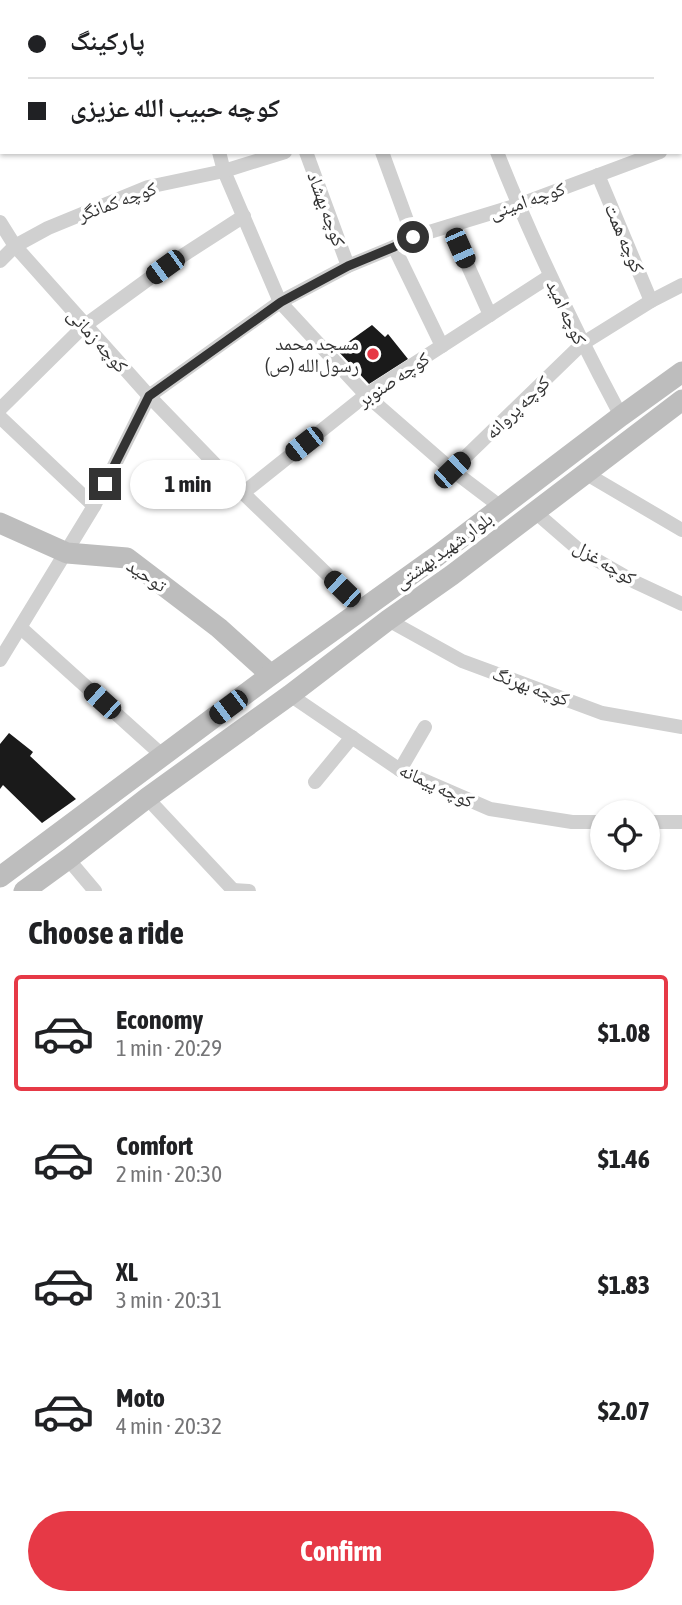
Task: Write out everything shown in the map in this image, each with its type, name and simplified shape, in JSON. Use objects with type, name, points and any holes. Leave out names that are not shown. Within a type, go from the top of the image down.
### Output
[{"type":"main road","name":"بلوار شهید بهشتی","points":[[0,877],[682,372]]},
{"type":"main road","name":"بلوار شهید بهشتی","points":[[24,891],[452,575],[682,400]]},
{"type":"main road","name":"توحید","points":[[0,523],[66,553],[127,558],[219,628],[271,675]]},
{"type":"street","points":[[220,154],[224,171],[281,302],[366,395],[452,470],[501,507]]},
{"type":"street","name":"کوچه کمانگر","points":[[0,261],[15,246],[48,228],[148,187],[224,171],[279,154]]},
{"type":"street","name":"کوچه بهشاد","points":[[307,154],[348,266]]},
{"type":"street","points":[[383,154],[413,237]]},
{"type":"street","name":"کوچه امید","points":[[499,154],[550,276],[582,344],[621,416]]},
{"type":"street","name":"کوچه امینی","points":[[149,396],[281,302],[348,266],[413,237],[518,205],[655,154]]},
{"type":"street","name":"کوچه همت","points":[[598,175],[651,301]]},
{"type":"street","points":[[0,409],[6,393],[85,326],[165,267],[244,216]]},
{"type":"street","name":"کوچه زمانی","points":[[0,222],[15,246],[149,396],[243,493],[362,608]]},
{"type":"street","points":[[450,226],[490,315]]},
{"type":"street","points":[[394,247],[442,346]]},
{"type":"street","name":"کوچه صنوبر","points":[[243,493],[366,395],[550,276]]},
{"type":"street","name":"کوچه پروانه","points":[[452,470],[582,344],[682,285]]},
{"type":"street","points":[[0,660],[94,506],[149,396]]},
{"type":"street","points":[[0,416],[94,506]]},
{"type":"street","points":[[586,472],[682,530]]},
{"type":"street","name":"کوچه غزل","points":[[534,511],[579,550],[635,582],[682,604]]},
{"type":"street","name":"کوچه بهرنگ","points":[[388,620],[462,661],[602,713],[682,727]]},
{"type":"street","points":[[21,628],[163,756]]},
{"type":"street","name":"کوچه پیمانه","points":[[290,695],[400,770],[490,809],[572,822],[590,822]]},
{"type":"street","points":[[400,770],[425,727]]},
{"type":"street","points":[[315,782],[352,737]]},
{"type":"street","points":[[147,798],[233,891],[249,891]]},
{"type":"street","points":[[660,822],[682,822]]},
{"type":"street","points":[[68,859],[95,891]]},
{"type":"building","name":"مسجد محمد رسول‌الله (ص)","points":[[372,325],[385,337],[388,334],[408,359],[369,384],[337,350]]},
{"type":"building","points":[[9,733],[33,752],[30,756],[76,799],[42,823],[3,785],[0,789],[0,744]]},
{"type":"place","name":"مسجد محمد رسول‌الله (ص)","points":[[373,354]]},
{"type":"route","points":[[105,484],[149,396],[281,302],[348,266],[413,237]]}]
